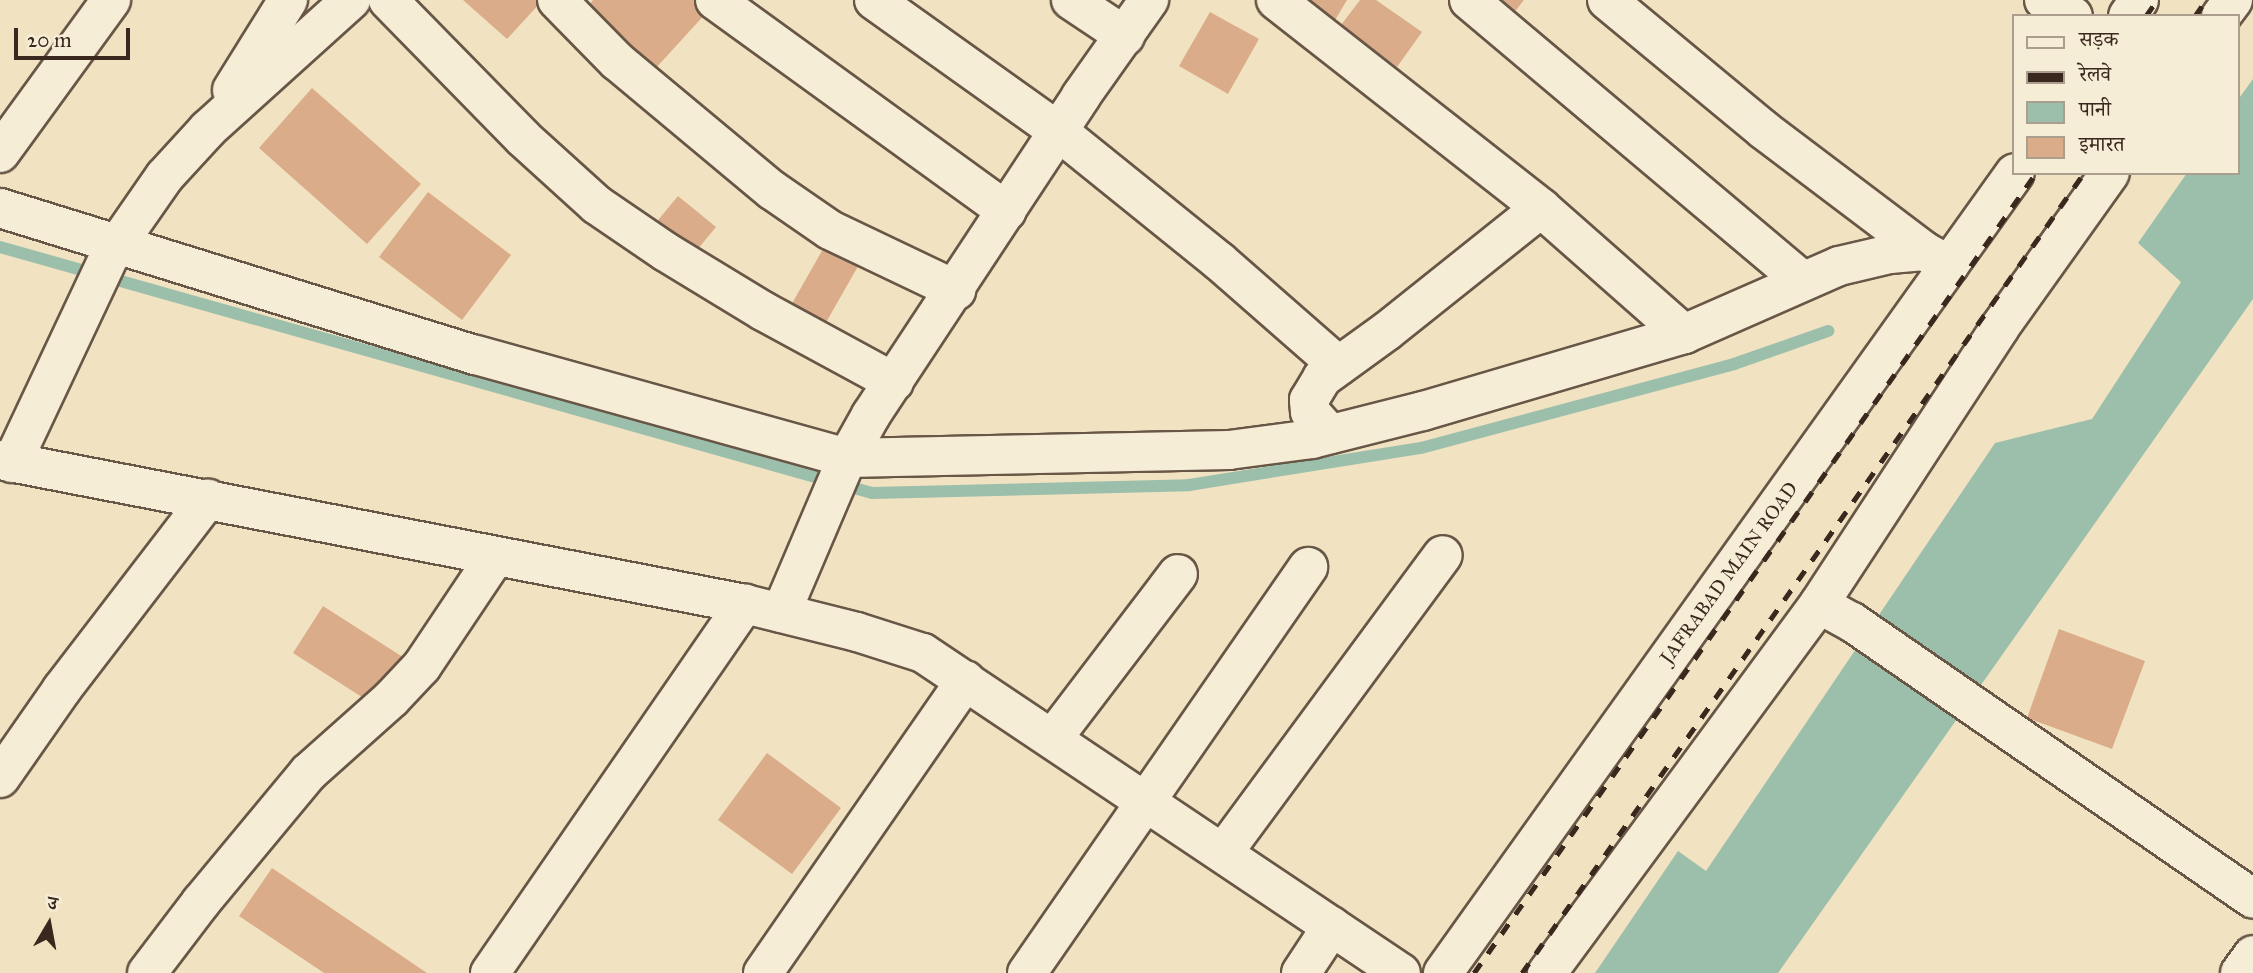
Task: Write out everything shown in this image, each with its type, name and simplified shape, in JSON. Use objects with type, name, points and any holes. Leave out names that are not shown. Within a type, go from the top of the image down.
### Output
[{"type":"street","points":[[0,153],[111,0]]},
{"type":"street","points":[[208,129],[288,0]]},
{"type":"street","points":[[351,0],[208,129],[165,176],[114,249],[6,461],[763,609],[856,632],[923,653],[1401,973]]},
{"type":"street","points":[[388,0],[523,138],[597,205],[763,311],[894,382]]},
{"type":"street","points":[[557,0],[617,61],[772,190],[830,230],[956,290]]},
{"type":"street","points":[[715,0],[1007,211]]},
{"type":"street","points":[[874,0],[1059,132],[1219,261],[1339,366]]},
{"type":"street","points":[[1071,0],[1125,36]]},
{"type":"street","points":[[489,973],[763,609],[894,382],[1149,0]]},
{"type":"street","points":[[1276,0],[1541,208],[1684,334]]},
{"type":"street","points":[[1469,0],[1801,281]]},
{"type":"street","points":[[1607,0],[1764,130],[1936,258]]},
{"type":"street","points":[[2044,0],[2069,14]]},
{"type":"street","name":"JAFRABAD MAIN ROAD","points":[[1443,973],[1936,258],[2013,175]]},
{"type":"street","points":[[1548,973],[1819,604],[2000,327],[2108,175]]},
{"type":"street","points":[[0,208],[114,249],[476,355],[840,475],[1229,450],[1330,434],[1423,411],[1684,334],[1801,281],[1859,261],[1936,258]]},
{"type":"street","points":[[1330,434],[1311,412],[1309,400],[1322,378],[1541,208]]},
{"type":"street","points":[[0,778],[62,689],[208,499]]},
{"type":"street","points":[[1223,853],[1443,555]]},
{"type":"street","points":[[147,973],[201,902],[308,773],[391,699],[422,666],[495,557]]},
{"type":"street","points":[[1027,973],[1308,567]]},
{"type":"street","points":[[1053,738],[1178,574]]},
{"type":"street","points":[[1819,604],[1852,622],[2253,899]]},
{"type":"street","points":[[764,973],[966,680]]},
{"type":"street","points":[[1301,973],[1332,926]]},
{"type":"street","points":[[2240,973],[2253,955]]},
{"type":"water","points":[[2253,79],[2253,299],[1778,973],[1595,973],[1678,851],[1706,871],[1995,443],[2092,419],[2181,282],[2138,243],[2186,175],[2239,175],[2239,98]]},
{"type":"building","points":[[463,0],[538,0],[541,2],[507,39]]},
{"type":"building","points":[[593,0],[695,0],[708,11],[655,69],[586,9]]},
{"type":"building","points":[[1300,0],[1347,0],[1331,27]]},
{"type":"building","points":[[1360,0],[1376,0],[1422,32],[1397,67],[1341,25]]},
{"type":"building","points":[[1481,0],[1524,0],[1506,23]]},
{"type":"building","points":[[1210,12],[1259,39],[1228,94],[1179,66]]},
{"type":"building","points":[[312,88],[421,184],[367,244],[259,148]]},
{"type":"building","points":[[428,192],[511,255],[462,320],[379,257]]},
{"type":"building","points":[[678,196],[716,227],[692,256],[654,225]]},
{"type":"building","points":[[831,235],[865,254],[820,333],[786,314]]},
{"type":"building","points":[[323,606],[409,661],[379,708],[293,653]]},
{"type":"building","points":[[2059,629],[2145,661],[2112,749],[2027,718]]},
{"type":"building","points":[[767,753],[841,808],[792,874],[718,820]]},
{"type":"building","points":[[272,868],[427,973],[324,973],[239,916]]},
{"type":"waterway","points":[[0,247],[872,493],[1189,485],[1421,448],[1734,364],[1828,331]]},
{"type":"railway","points":[[2147,14],[2157,0]]},
{"type":"railway","points":[[2196,14],[2206,0]]},
{"type":"railway","points":[[1474,973],[2035,175]]},
{"type":"railway","points":[[1522,973],[2083,175]]}]
